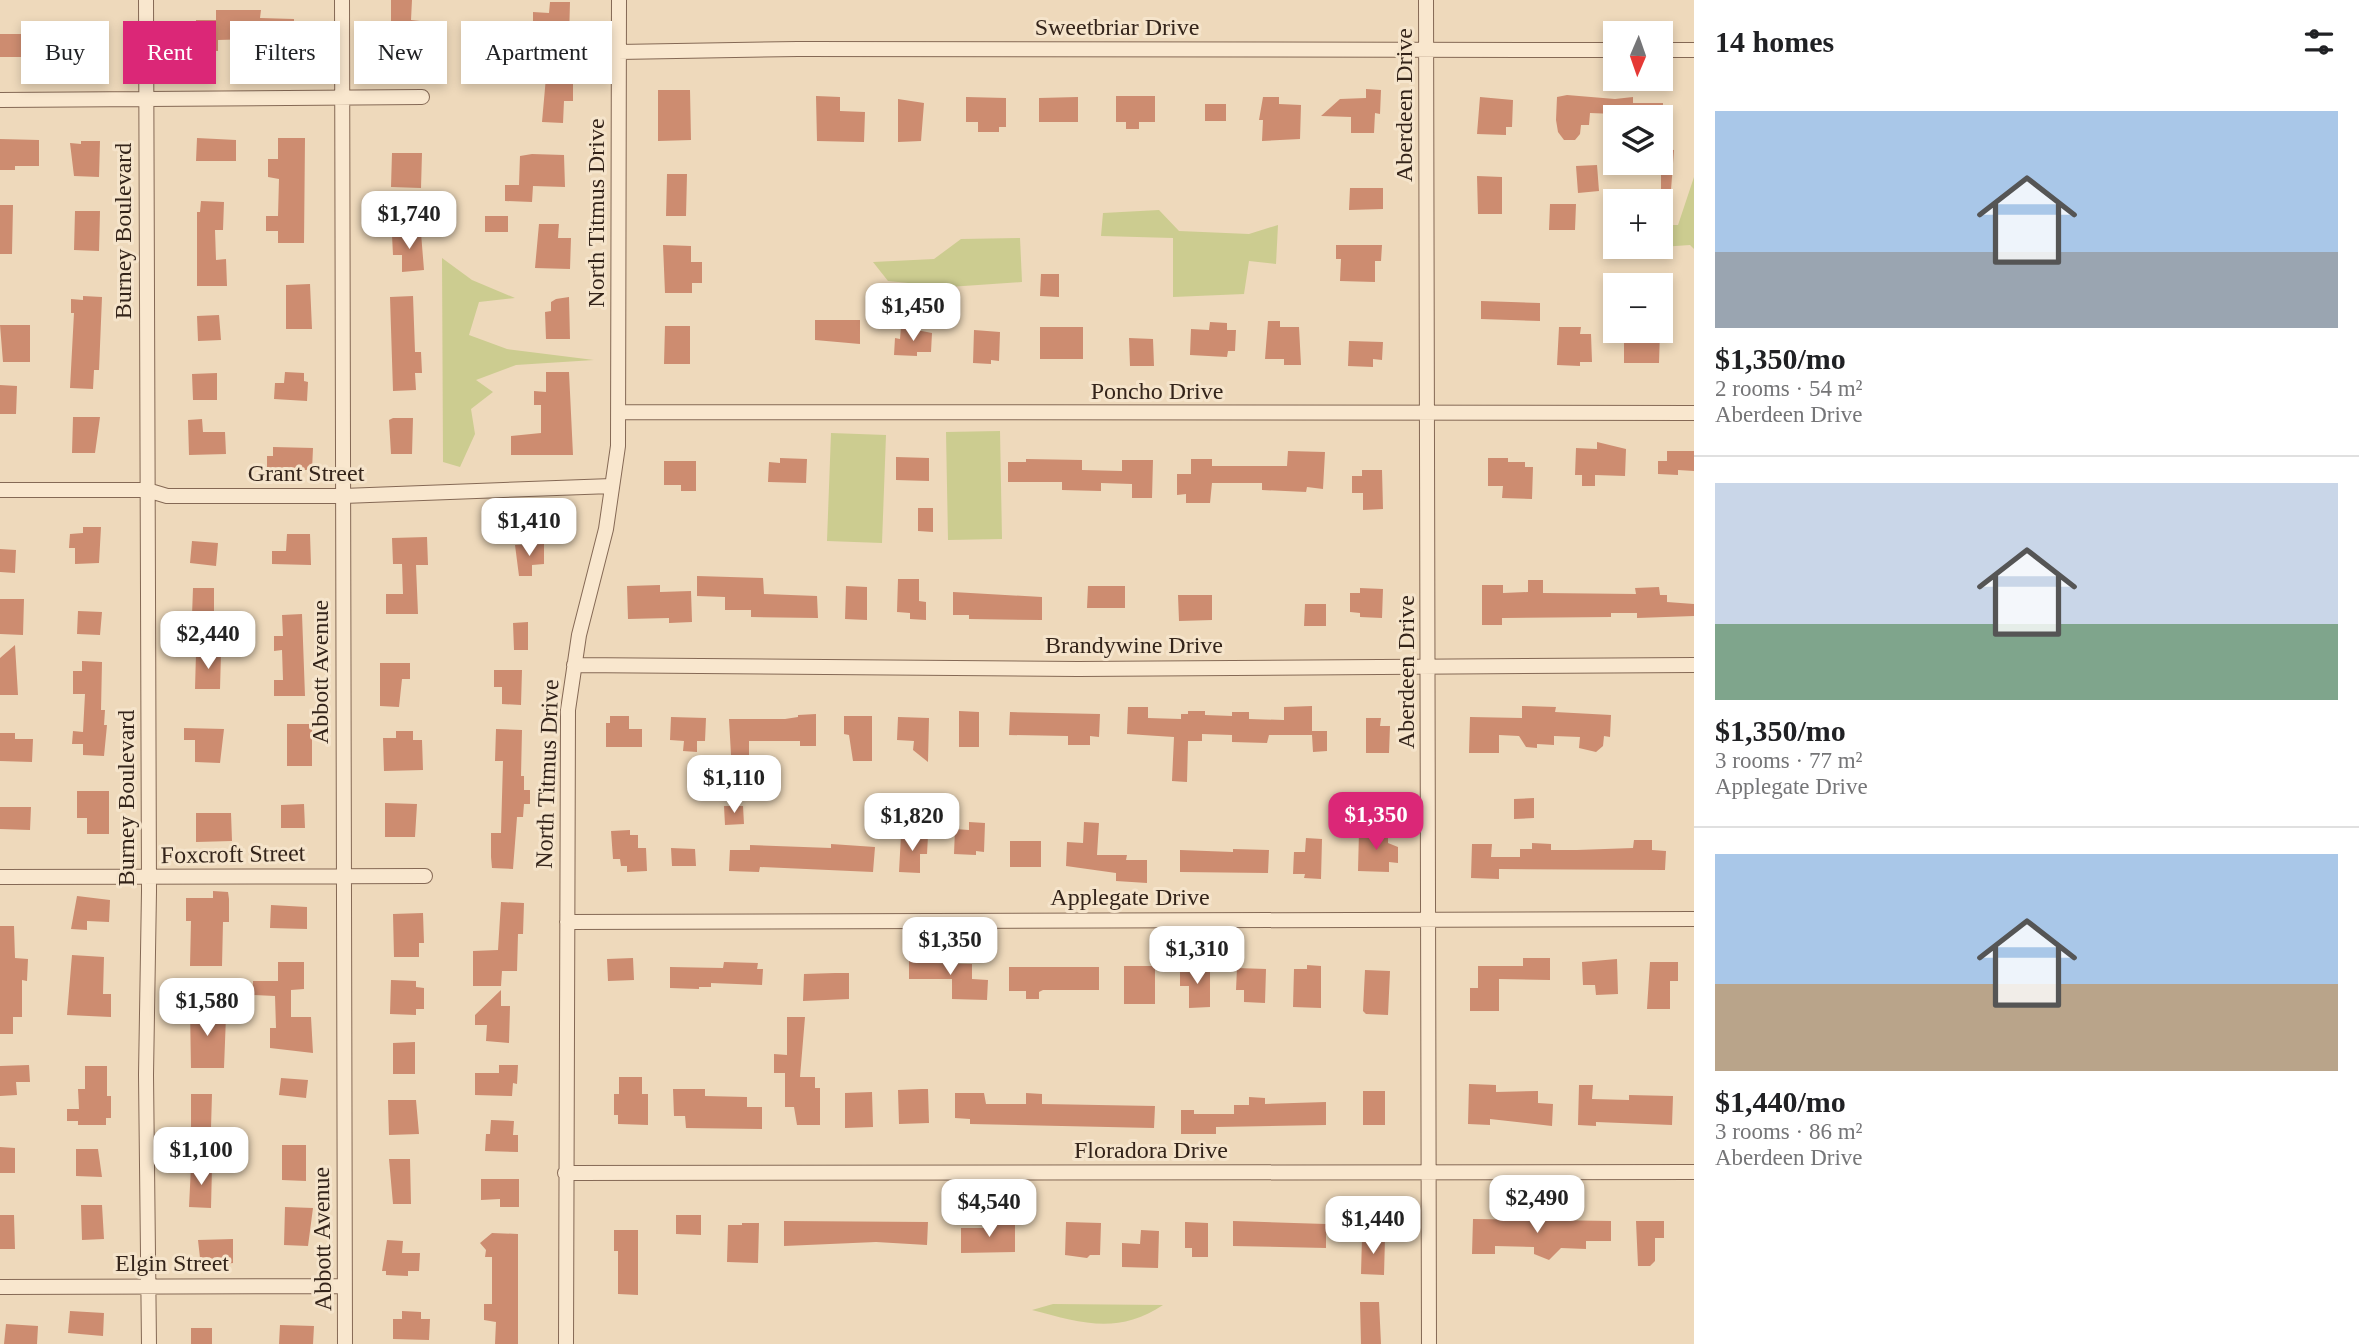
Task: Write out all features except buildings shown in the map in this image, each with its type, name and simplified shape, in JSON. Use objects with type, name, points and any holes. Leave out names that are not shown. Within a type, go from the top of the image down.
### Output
[{"type":"street","name":"Burney Boulevard","points":[[146,0],[149,1344]]},
{"type":"street","name":"Abbott Avenue","points":[[342,0],[345,1344]]},
{"type":"street","name":"North Titmus Drive","points":[[566,1344],[568,710],[574,665],[606,528],[620,412],[619,0]]},
{"type":"street","name":"Aberdeen Drive","points":[[1426,0],[1429,1344]]},
{"type":"street","name":"Sweetbriar Drive","points":[[618,52],[1603,50]]},
{"type":"street","points":[[1673,50],[1694,50]]},
{"type":"street","points":[[0,100],[422,97]]},
{"type":"street","name":"Poncho Drive","points":[[620,412],[1694,413]]},
{"type":"street","name":"Grant Street","points":[[0,490],[147,490],[167,496],[343,496],[612,486]]},
{"type":"street","name":"Brandywine Drive","points":[[574,665],[1064,669],[1694,665]]},
{"type":"street","name":"Foxcroft Street","points":[[0,877],[147,878],[343,874],[425,876]]},
{"type":"street","name":"Applegate Drive","points":[[567,922],[1694,919]]},
{"type":"street","name":"Floradora Drive","points":[[565,1173],[1694,1172]]},
{"type":"street","name":"Elgin Street","points":[[0,1287],[344,1286]]},
{"type":"green space","points":[[1694,177],[1694,249],[1690,245],[1673,246],[1673,225],[1678,225]]},
{"type":"green space","points":[[1159,210],[1179,231],[1249,234],[1278,225],[1276,264],[1249,261],[1244,294],[1173,297],[1173,238],[1101,236],[1103,213]]},
{"type":"green space","points":[[1020,238],[1022,282],[949,287],[888,281],[873,262],[934,259],[961,239]]},
{"type":"green space","points":[[442,258],[472,280],[515,298],[479,302],[469,335],[507,349],[594,360],[516,365],[476,380],[493,392],[471,409],[475,434],[460,467],[443,462]]},
{"type":"green space","points":[[1000,431],[1002,539],[948,540],[946,432]]},
{"type":"green space","points":[[831,433],[886,435],[882,543],[827,541]]},
{"type":"green space","points":[[1053,1304],[1163,1305],[1130,1320],[1099,1324],[1032,1310]]}]
